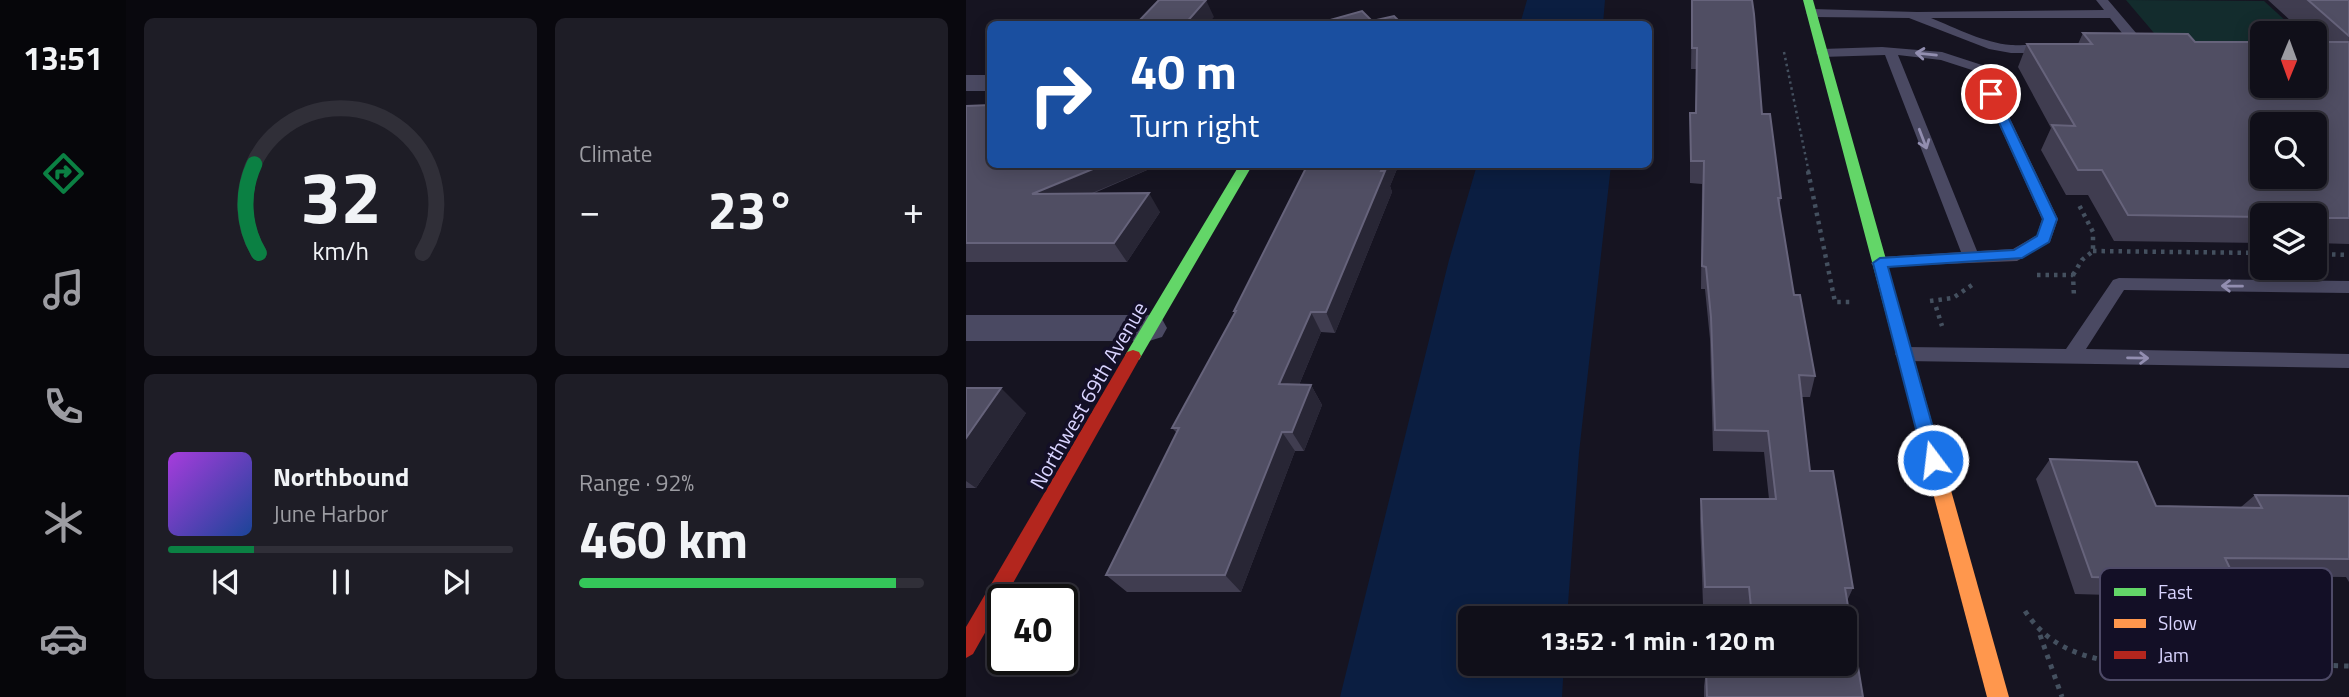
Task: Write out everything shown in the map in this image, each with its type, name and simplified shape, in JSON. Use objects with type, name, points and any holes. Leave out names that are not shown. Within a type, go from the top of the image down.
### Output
[{"type":"street","points":[[1810,6],[1998,697]]},
{"type":"street","points":[[966,83],[987,83]]},
{"type":"street","name":"Northwest 69th Avenue","points":[[966,647],[975,618],[1245,168]]},
{"type":"street","points":[[966,328],[1149,328]]},
{"type":"lane","points":[[2102,0],[2143,50],[2131,50]]},
{"type":"lane","points":[[1810,6],[1911,14],[2113,14]]},
{"type":"lane","points":[[1911,14],[1989,45],[2011,49],[2058,49]]},
{"type":"lane","points":[[1890,52],[1971,257]]},
{"type":"lane","points":[[1822,53],[1923,52],[1957,58],[1980,69],[2050,219],[2044,238],[2017,255],[1880,263]]},
{"type":"lane","points":[[2070,358],[2119,284],[2349,287]]},
{"type":"lane","points":[[1905,354],[2349,361]]},
{"type":"path","points":[[2076,200],[2093,232],[2093,251]]},
{"type":"path","points":[[2074,303],[2073,275],[2082,260],[2093,251],[2250,253]]},
{"type":"path","points":[[2327,254],[2349,254]]},
{"type":"path","points":[[1921,261],[1951,355]]},
{"type":"path","points":[[2024,275],[2073,275]]},
{"type":"path","points":[[1934,302],[1958,297],[1975,282]]},
{"type":"path","points":[[2022,606],[2039,633],[2062,697]]},
{"type":"path","points":[[2039,633],[2073,653],[2100,660]]},
{"type":"green space","points":[[2126,0],[2264,1],[2286,21],[2250,21],[2250,66],[2182,66]]},
{"type":"water","points":[[1527,0],[1605,0],[1603,21],[1521,21]]},
{"type":"water","points":[[1476,168],[1611,168],[1579,453],[1568,606],[1458,606],[1458,676],[1563,676],[1562,697],[1340,697],[1449,260]]},
{"type":"building","points":[[1159,0],[1206,0],[1188,21],[1139,21]]},
{"type":"building","points":[[1692,0],[1752,0],[1762,114],[1770,114],[1781,198],[1778,198],[1794,295],[1800,295],[1815,376],[1799,375],[1810,471],[1833,471],[1853,588],[1845,588],[1848,606],[1751,606],[1749,587],[1705,587],[1701,499],[1776,499],[1768,431],[1715,430],[1711,317],[1706,267],[1702,266],[1704,161],[1691,161],[1690,113],[1696,113],[1697,48],[1692,48]]},
{"type":"building","points":[[2308,0],[2349,0],[2349,36]]},
{"type":"building","points":[[1362,11],[1372,21],[1327,21]]},
{"type":"building","points":[[1394,16],[1399,21],[1372,21]]},
{"type":"building","points":[[2083,33],[2188,34],[2195,42],[2250,42],[2250,98],[2328,98],[2328,42],[2349,42],[2349,218],[2327,218],[2327,203],[2250,203],[2250,217],[2128,215],[2102,170],[2078,170],[2052,125],[2075,126],[2027,44],[2092,44]]},
{"type":"building","points":[[987,105],[987,168],[1095,168],[1032,194],[1149,193],[1114,243],[966,243],[966,106]]},
{"type":"building","points":[[1306,168],[1382,168],[1381,171],[1385,171],[1326,312],[1311,312],[1279,384],[1311,385],[1292,432],[1282,432],[1225,575],[1106,575],[1179,428],[1172,428]]},
{"type":"building","points":[[966,388],[1001,388],[966,438]]},
{"type":"building","points":[[2050,459],[2137,462],[2156,506],[2262,508],[2255,495],[2349,496],[2349,559],[2225,558],[2230,568],[2100,568],[2100,577],[2092,577]]},
{"type":"building","points":[[1857,661],[1863,697],[1707,697],[1706,676],[1857,676]]},
{"type":"traffic: fast","points":[[1808,0],[1929,444]]},
{"type":"traffic: fast","points":[[1133,356],[1245,168]]},
{"type":"traffic: slow","points":[[1929,444],[1998,697]]},
{"type":"traffic: jam","points":[[966,647],[1133,356]]},
{"type":"route","points":[[1933,460],[1880,263],[2017,255],[2044,238],[2050,219],[1991,94]]}]
